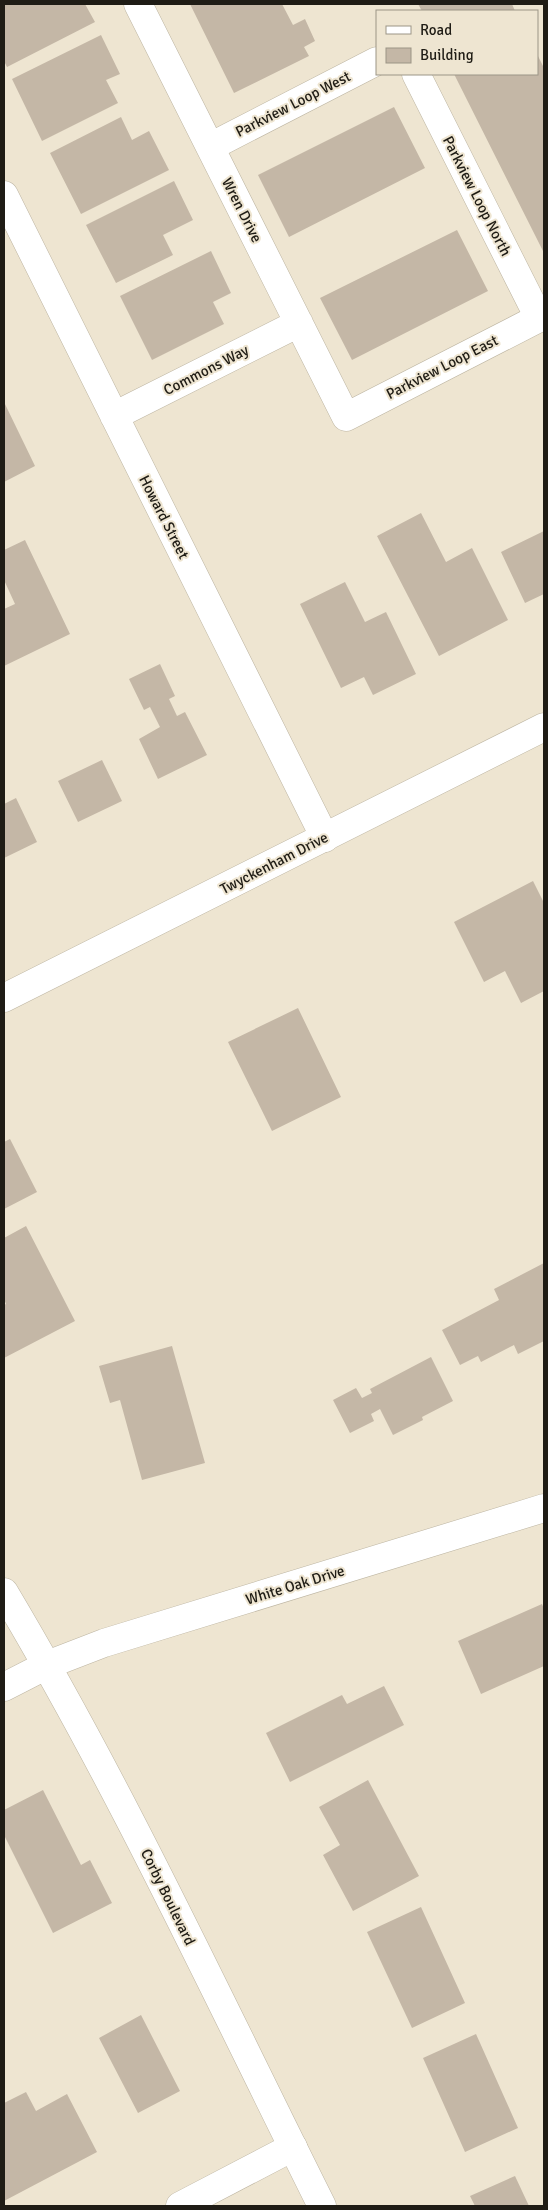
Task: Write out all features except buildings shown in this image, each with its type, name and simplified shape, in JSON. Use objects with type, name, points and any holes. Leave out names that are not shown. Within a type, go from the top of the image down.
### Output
[{"type":"street","name":"Wren Drive","points":[[138,4],[346,417]]},
{"type":"street","name":"Parkview Loop West","points":[[210,147],[376,62]]},
{"type":"street","name":"Parkview Loop North","points":[[417,75],[539,318]]},
{"type":"street","name":"Howard Street","points":[[4,195],[325,838]]},
{"type":"street","name":"Parkview Loop East","points":[[346,417],[539,318]]},
{"type":"street","name":"Commons Way","points":[[114,416],[299,323]]},
{"type":"street","name":"Twyckenham Drive","points":[[4,998],[544,727]]},
{"type":"street","name":"White Oak Drive","points":[[4,1686],[47,1665],[104,1643],[544,1508]]},
{"type":"street","name":"Corby Boulevard","points":[[4,1592],[47,1665],[104,1769],[322,2206]]},
{"type":"street","points":[[180,2206],[293,2147]]}]
